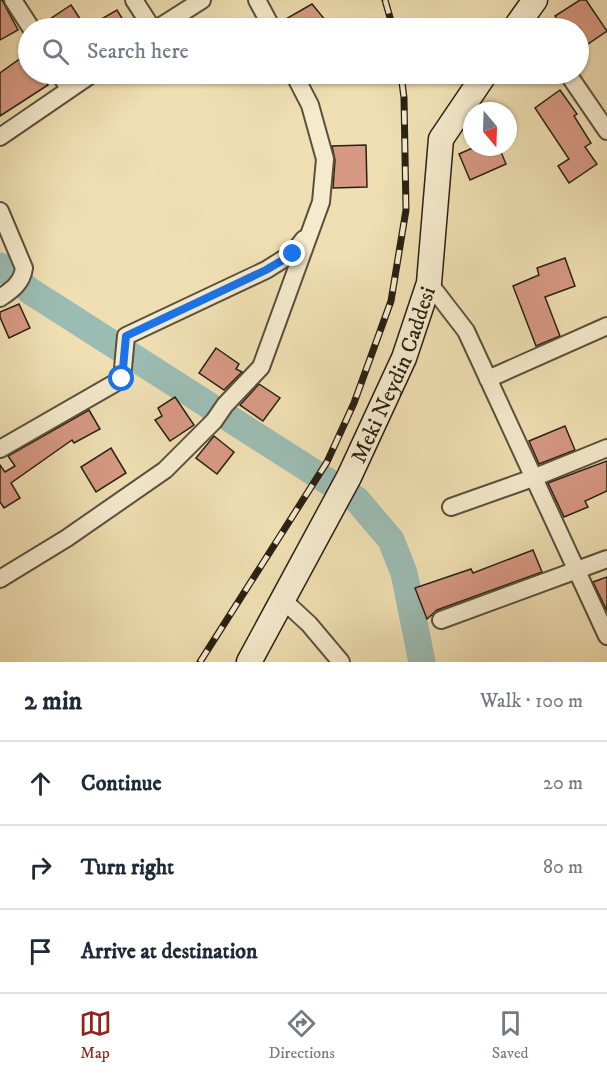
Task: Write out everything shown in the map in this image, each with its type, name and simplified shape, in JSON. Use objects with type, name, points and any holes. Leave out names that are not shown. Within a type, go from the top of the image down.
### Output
[{"type":"street","points":[[13,0],[25,18]]},
{"type":"street","points":[[134,0],[146,18]]},
{"type":"street","points":[[174,18],[202,0]]},
{"type":"street","points":[[257,0],[267,18]]},
{"type":"street","points":[[66,84],[69,89]]},
{"type":"street","points":[[0,137],[77,84]]},
{"type":"street","points":[[0,579],[68,538],[165,470],[214,421],[225,405],[261,367],[321,202],[325,159],[310,105],[299,84]]},
{"type":"street","name":"Meki Neydin Caddesi","points":[[249,662],[334,507],[404,358],[429,283],[441,139],[478,84]]},
{"type":"street","points":[[575,84],[607,131]]},
{"type":"street","points":[[0,211],[23,263],[23,273],[6,294]]},
{"type":"street","points":[[0,449],[122,379],[126,336],[266,270],[293,254],[310,232]]},
{"type":"street","points":[[429,283],[466,331],[607,636]]},
{"type":"street","points":[[488,379],[607,326]]},
{"type":"street","points":[[451,507],[533,478],[607,448]]},
{"type":"street","points":[[441,620],[607,559]]},
{"type":"street","points":[[283,600],[309,624],[341,662]]},
{"type":"building","points":[[0,0],[18,30],[0,40]]},
{"type":"building","points":[[580,0],[586,0],[607,31],[589,43],[589,18],[556,18],[555,16]]},
{"type":"building","points":[[312,4],[324,18],[288,18]]},
{"type":"building","points":[[71,5],[79,18],[52,18]]},
{"type":"building","points":[[117,10],[122,18],[103,18]]},
{"type":"building","points":[[18,60],[18,84],[48,85],[0,116],[0,73]]},
{"type":"building","points":[[560,90],[577,114],[574,116],[591,143],[585,147],[597,164],[569,183],[558,166],[569,159],[535,108]]},
{"type":"building","points":[[366,145],[367,187],[333,188],[335,160],[332,146]]},
{"type":"building","points":[[463,152],[463,156],[503,156],[506,164],[470,180],[459,154]]},
{"type":"building","points":[[565,258],[575,286],[545,297],[560,336],[536,346],[513,286],[539,275],[537,268]]},
{"type":"building","points":[[19,304],[30,328],[9,338],[0,312]]},
{"type":"building","points":[[216,348],[239,364],[236,369],[242,372],[224,390],[199,373]]},
{"type":"building","points":[[259,384],[280,398],[263,421],[240,405]]},
{"type":"building","points":[[175,397],[194,425],[170,441],[155,420],[162,416],[158,408]]},
{"type":"building","points":[[89,410],[100,429],[74,443],[72,440],[11,483],[20,498],[4,508],[0,502],[0,465],[5,472],[15,466],[8,456]]},
{"type":"building","points":[[565,426],[575,450],[539,464],[529,441]]},
{"type":"building","points":[[214,436],[234,452],[217,474],[196,458]]},
{"type":"building","points":[[111,448],[126,473],[96,492],[81,467]]},
{"type":"building","points":[[607,461],[607,491],[585,501],[588,507],[564,517],[548,483]]},
{"type":"building","points":[[533,550],[542,572],[437,610],[427,619],[415,588],[471,569],[473,573]]},
{"type":"building","points":[[607,577],[607,611],[593,582]]},
{"type":"waterway","points":[[0,266],[30,291],[357,500],[391,540],[404,573],[422,662]]},
{"type":"railway","points":[[385,0],[390,18]]},
{"type":"railway","points":[[200,662],[327,462],[354,403],[391,301],[406,210],[402,84]]},
{"type":"route","points":[[122,379],[126,336],[266,270],[293,254]]}]
